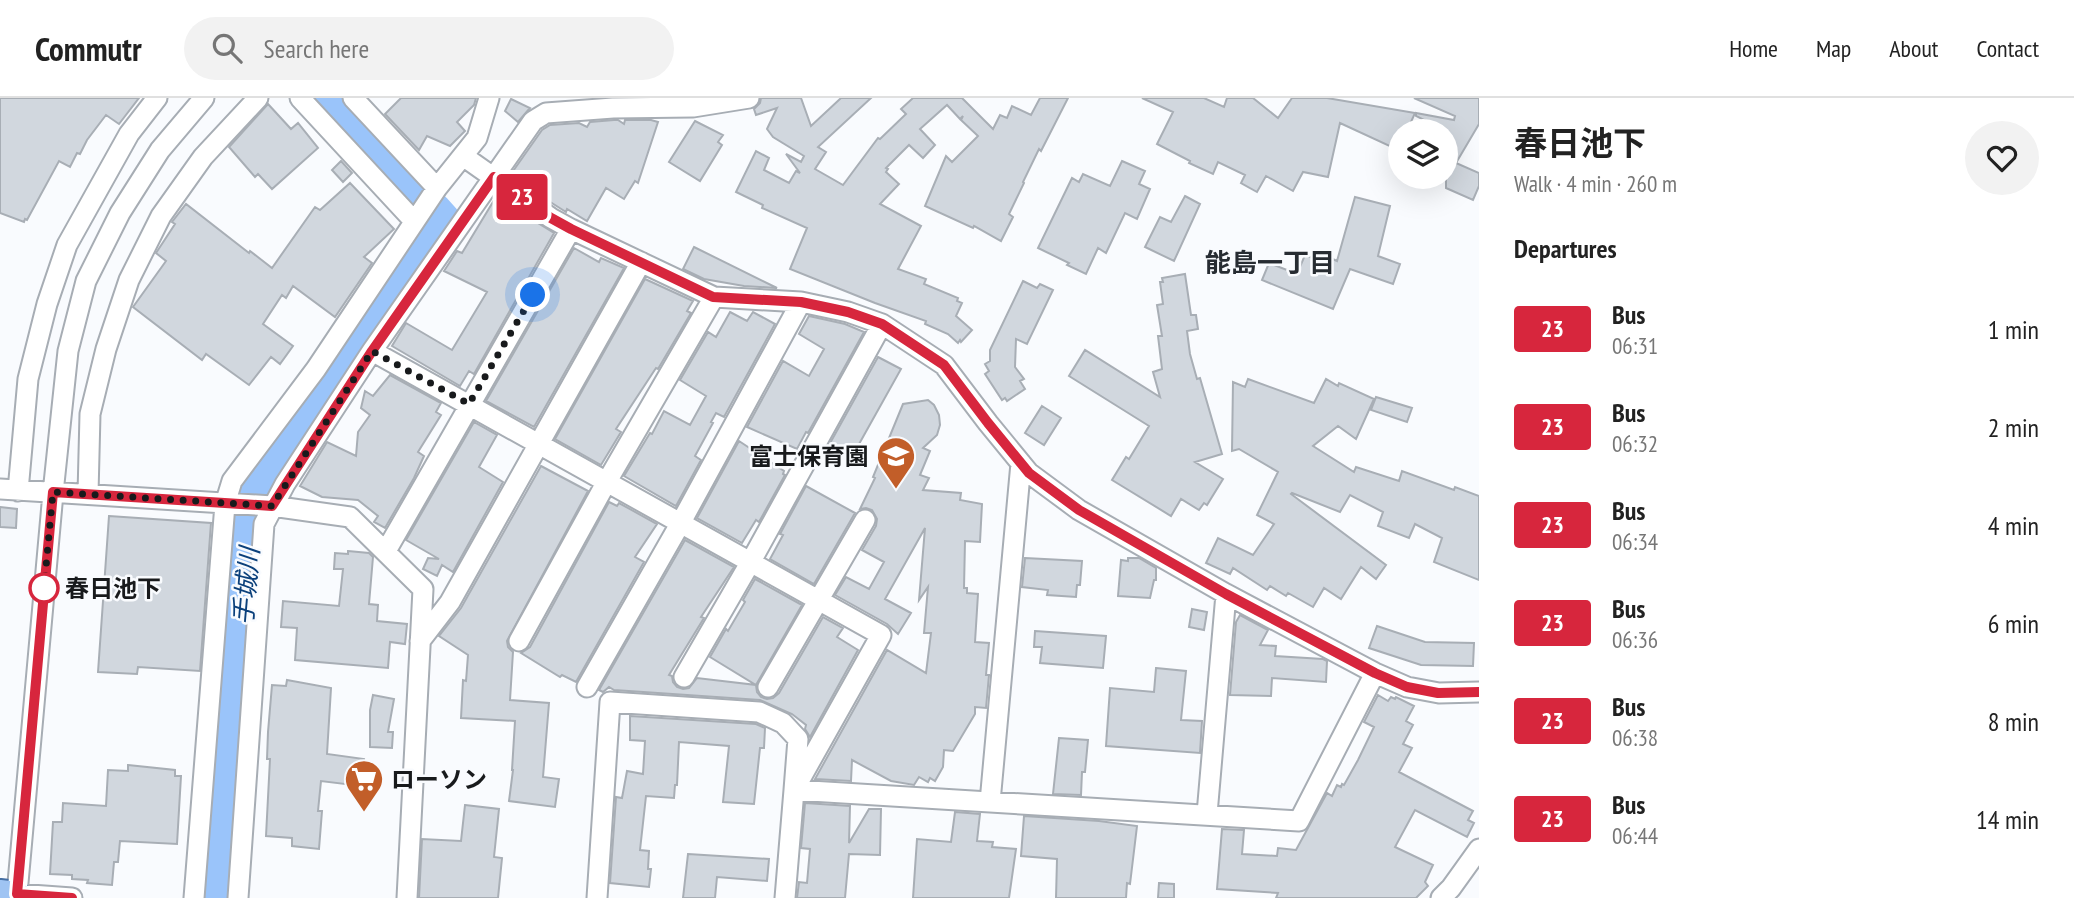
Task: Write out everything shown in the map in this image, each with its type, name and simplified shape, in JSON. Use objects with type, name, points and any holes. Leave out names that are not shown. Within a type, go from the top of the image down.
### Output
[{"type":"street","points":[[157,98],[129,134],[67,245],[47,304],[29,379],[9,490],[267,506],[350,517],[386,551],[423,589],[407,898]]},
{"type":"street","points":[[72,898],[11,895],[68,351],[86,281],[120,214],[160,150],[204,98]]},
{"type":"street","points":[[88,494],[90,414],[106,349],[129,280],[160,216],[203,157],[258,98]]},
{"type":"street","points":[[300,98],[414,221]]},
{"type":"street","points":[[353,98],[438,188]]},
{"type":"street","points":[[194,898],[233,481],[316,369],[414,221],[477,138],[489,98]]},
{"type":"street","points":[[238,898],[267,506],[533,121],[546,113],[613,108],[693,107],[749,98]]},
{"type":"street","points":[[463,156],[551,218],[713,297],[801,302],[848,312],[882,324],[944,365],[1029,473],[1079,510],[1226,594],[1375,673],[1407,687],[1438,693],[1479,692]]},
{"type":"street","points":[[386,551],[571,229]]},
{"type":"street","points":[[420,641],[450,602],[641,262]]},
{"type":"street","points":[[519,641],[713,297]]},
{"type":"street","points":[[587,687],[801,302]]},
{"type":"street","points":[[684,677],[882,324]]},
{"type":"street","points":[[372,351],[881,635],[794,790]]},
{"type":"street","points":[[990,802],[1021,463]]},
{"type":"street","points":[[768,687],[865,520]]},
{"type":"street","points":[[1207,814],[1226,594]]},
{"type":"street","points":[[794,790],[1299,821],[1375,673]]},
{"type":"street","points":[[597,898],[610,702],[759,712],[783,723],[798,739],[785,898]]},
{"type":"street","points":[[1441,898],[1479,849]]},
{"type":"building","points":[[0,98],[139,98],[119,124],[106,115],[80,154],[77,153],[70,167],[59,161],[24,222],[0,213]]},
{"type":"building","points":[[401,98],[476,98],[474,105],[457,122],[465,131],[450,146],[427,136],[419,150],[385,114]]},
{"type":"building","points":[[761,98],[801,98],[811,126],[841,98],[871,98],[818,147],[826,152],[815,169],[843,185],[878,138],[906,114],[901,109],[913,98],[962,98],[993,129],[1000,115],[1007,118],[1012,106],[1031,115],[1040,98],[1068,98],[1023,182],[1009,214],[1013,217],[1001,241],[974,226],[973,228],[925,206],[946,156],[952,162],[978,136],[961,120],[963,116],[960,119],[947,105],[920,129],[935,145],[923,158],[909,145],[886,168],[886,172],[899,184],[880,204],[921,226],[898,269],[926,279],[924,284],[958,298],[957,301],[962,303],[956,316],[972,330],[961,342],[960,340],[958,343],[948,334],[925,324],[926,321],[790,269],[807,228],[762,208],[763,205],[736,192],[756,151],[769,158],[764,170],[789,183],[796,171],[800,173],[786,154],[801,162],[804,156],[773,137],[767,129],[777,108],[756,115],[754,109]]},
{"type":"building","points":[[1142,98],[1204,98],[1224,107],[1227,98],[1253,98],[1278,118],[1292,98],[1327,98],[1415,113],[1412,119],[1388,119],[1388,145],[1340,123],[1328,177],[1303,172],[1293,191],[1266,176],[1257,192],[1241,183],[1245,175],[1218,162],[1213,174],[1157,144],[1173,112]]},
{"type":"building","points":[[1414,98],[1479,98],[1479,124],[1458,160],[1458,119],[1454,119],[1455,116]]},
{"type":"building","points":[[511,99],[530,108],[518,122],[505,111]]},
{"type":"building","points":[[268,104],[291,129],[298,123],[318,148],[272,189],[258,174],[255,177],[229,147]]},
{"type":"building","points":[[1416,113],[1449,119],[1422,119],[1416,116]]},
{"type":"building","points":[[618,120],[624,124],[625,120],[658,122],[638,183],[635,181],[624,199],[606,188],[587,221],[544,198],[548,191],[511,174],[542,130],[550,125],[579,123],[587,127],[590,122]]},
{"type":"building","points":[[695,121],[723,135],[718,142],[722,145],[700,181],[669,162]]},
{"type":"building","points":[[341,161],[352,173],[343,182],[332,170]]},
{"type":"building","points":[[1122,161],[1145,171],[1139,184],[1150,189],[1137,219],[1125,213],[1106,253],[1098,248],[1086,274],[1038,248],[1072,178],[1079,182],[1083,174],[1110,186]]},
{"type":"building","points":[[1458,164],[1479,173],[1479,186],[1473,200],[1448,189],[1458,189]]},
{"type":"building","points":[[350,183],[394,229],[364,257],[372,263],[335,317],[293,286],[286,298],[282,295],[263,324],[293,346],[280,364],[271,357],[249,385],[206,354],[202,360],[133,307],[166,261],[156,253],[175,224],[172,222],[186,204],[272,268],[315,207],[320,210]]},
{"type":"building","points":[[1185,196],[1200,204],[1174,261],[1145,247],[1160,217],[1171,222]]},
{"type":"building","points":[[496,197],[554,233],[474,374],[469,371],[460,386],[392,346],[406,323],[452,350],[487,292],[444,271],[457,251],[462,253]]},
{"type":"building","points":[[1355,197],[1390,206],[1378,256],[1400,264],[1393,284],[1350,269],[1333,309],[1262,280],[1269,263],[1297,274],[1305,255],[1320,261],[1322,254],[1337,261]]},
{"type":"building","points":[[694,247],[777,288],[704,279],[683,269]]},
{"type":"building","points":[[574,248],[599,262],[601,258],[624,268],[534,427],[486,401]]},
{"type":"building","points":[[1185,274],[1191,315],[1196,315],[1198,329],[1187,331],[1190,354],[1197,379],[1200,378],[1222,454],[1195,462],[1223,479],[1207,505],[1204,503],[1199,510],[1181,499],[1171,516],[1112,480],[1126,457],[1129,459],[1149,426],[1069,376],[1085,350],[1160,397],[1153,372],[1162,369],[1158,336],[1162,336],[1157,305],[1163,304],[1160,282],[1163,282],[1162,278]]},
{"type":"building","points":[[645,279],[693,301],[687,311],[691,313],[658,369],[656,368],[616,429],[621,432],[601,465],[555,439]]},
{"type":"building","points":[[1023,281],[1037,288],[1040,284],[1053,290],[1027,344],[1016,339],[1015,367],[1024,379],[1020,381],[1025,389],[1007,401],[1005,398],[1002,400],[985,374],[989,371],[985,364],[990,361],[990,350]]},
{"type":"building","points":[[730,312],[747,321],[753,312],[775,324],[724,417],[716,413],[711,422],[713,423],[695,456],[701,460],[676,506],[624,476],[664,411],[690,425],[706,396],[680,380],[708,332],[716,337]]},
{"type":"building","points":[[809,316],[845,324],[864,332],[797,449],[747,427],[783,361],[809,376],[824,349],[799,334]]},
{"type":"building","points":[[878,357],[901,369],[854,453],[843,448],[841,451],[829,445]]},
{"type":"building","points":[[390,375],[441,403],[436,412],[441,415],[418,452],[424,456],[385,528],[374,522],[378,516],[358,500],[322,497],[300,486],[327,442],[356,456],[358,432],[370,415],[361,408],[365,391],[373,396]]},
{"type":"building","points":[[1248,379],[1314,403],[1326,379],[1374,399],[1356,439],[1338,426],[1313,446],[1354,472],[1356,467],[1399,481],[1402,471],[1479,496],[1479,580],[1434,562],[1442,538],[1415,524],[1409,538],[1378,526],[1383,512],[1350,495],[1340,512],[1291,494],[1386,565],[1376,579],[1361,567],[1341,599],[1324,588],[1313,607],[1270,586],[1267,590],[1233,568],[1230,574],[1206,563],[1218,538],[1253,555],[1274,524],[1257,515],[1278,472],[1239,449],[1232,451],[1233,382],[1245,387]]},
{"type":"building","points":[[1376,397],[1412,408],[1407,422],[1371,410]]},
{"type":"building","points":[[928,400],[939,415],[940,425],[937,435],[923,448],[930,451],[920,475],[929,478],[923,490],[961,493],[960,500],[982,504],[980,542],[965,541],[964,588],[967,588],[967,593],[978,594],[975,642],[989,643],[986,708],[975,707],[975,714],[953,751],[944,750],[943,767],[935,781],[930,778],[928,782],[919,777],[914,785],[891,781],[852,760],[851,781],[815,779],[887,650],[926,673],[931,633],[924,633],[928,587],[919,600],[925,528],[885,599],[911,613],[898,634],[887,624],[835,595],[846,577],[869,589],[884,562],[862,550],[876,526],[877,519],[872,510],[860,509],[875,478],[873,477],[903,404]]},
{"type":"building","points":[[1042,406],[1061,418],[1044,445],[1025,433]]},
{"type":"building","points":[[474,422],[497,435],[479,467],[503,482],[453,572],[442,565],[437,576],[423,569],[428,558],[439,559],[406,540]]},
{"type":"building","points":[[739,441],[784,471],[785,475],[759,522],[756,520],[742,543],[697,518]]},
{"type":"building","points":[[541,466],[588,491],[507,641],[513,652],[510,700],[549,703],[543,777],[559,779],[555,807],[509,801],[515,721],[461,718],[463,680],[466,681],[468,655],[439,636],[461,608]]},
{"type":"building","points":[[806,486],[855,513],[814,584],[770,559]]},
{"type":"building","points":[[609,502],[617,506],[619,503],[657,524],[635,557],[644,562],[576,682],[562,675],[560,677],[521,653],[530,647]]},
{"type":"building","points":[[0,507],[17,509],[16,528],[0,527]]},
{"type":"building","points":[[109,516],[211,523],[200,671],[138,667],[137,674],[98,672]]},
{"type":"building","points":[[685,540],[734,567],[701,617],[704,618],[669,675],[677,687],[689,688],[697,678],[756,685],[761,697],[773,698],[779,693],[823,617],[843,628],[837,637],[858,650],[810,737],[805,729],[806,725],[792,714],[760,700],[614,690],[609,687],[603,692],[599,690]]},
{"type":"building","points":[[348,551],[369,553],[373,557],[369,604],[378,605],[377,621],[407,624],[405,644],[390,642],[388,668],[295,660],[297,628],[281,627],[283,601],[339,606],[343,569],[334,569],[335,553],[348,554]]},
{"type":"building","points":[[1025,558],[1082,561],[1076,597],[1047,595],[1048,590],[1022,587]]},
{"type":"building","points":[[1128,558],[1139,558],[1156,568],[1156,580],[1150,598],[1118,596],[1121,560],[1128,561]]},
{"type":"building","points":[[755,579],[802,605],[756,685],[710,657],[745,602],[743,600]]},
{"type":"building","points":[[1192,609],[1207,612],[1204,630],[1189,627]]},
{"type":"building","points":[[1240,615],[1268,630],[1260,645],[1276,646],[1275,656],[1327,661],[1326,682],[1272,678],[1271,696],[1230,695],[1236,622]]},
{"type":"building","points":[[1377,626],[1425,642],[1474,643],[1473,666],[1421,665],[1369,648]]},
{"type":"building","points":[[1035,631],[1106,636],[1103,668],[1040,663],[1042,647],[1034,647]]},
{"type":"building","points":[[1156,668],[1186,671],[1181,720],[1202,721],[1200,753],[1106,746],[1110,688],[1154,692]]},
{"type":"building","points":[[287,680],[331,688],[327,754],[364,759],[361,786],[321,781],[318,811],[322,811],[319,849],[292,846],[292,838],[266,836],[270,759],[267,759],[268,732],[272,685],[286,686]]},
{"type":"building","points":[[373,695],[394,699],[388,732],[393,732],[392,748],[370,747],[370,710]]},
{"type":"building","points":[[1378,695],[1388,701],[1391,697],[1396,697],[1414,706],[1406,721],[1413,725],[1403,744],[1412,748],[1399,772],[1473,811],[1468,820],[1474,823],[1467,837],[1415,810],[1395,847],[1433,865],[1425,882],[1428,886],[1416,898],[1276,898],[1278,893],[1217,889],[1222,829],[1244,830],[1242,854],[1277,856],[1278,848],[1296,850],[1327,793],[1332,796],[1337,785],[1344,785],[1358,760],[1374,727],[1364,722]]},
{"type":"building","points":[[630,716],[756,724],[765,728],[754,804],[723,802],[729,746],[679,742],[674,798],[646,796],[640,850],[649,851],[649,887],[610,883],[616,797],[622,798],[627,771],[643,774],[645,741],[630,740]]},
{"type":"building","points":[[1059,738],[1088,740],[1081,795],[1053,794]]},
{"type":"building","points":[[128,765],[175,770],[175,776],[181,776],[177,844],[120,841],[118,862],[114,862],[112,885],[87,883],[88,880],[72,879],[72,875],[50,874],[53,822],[62,822],[63,803],[106,806],[108,770],[128,771]]},
{"type":"building","points":[[805,803],[850,806],[849,843],[869,809],[881,809],[880,855],[849,854],[845,898],[797,898],[799,882],[807,883],[810,849],[801,848]]},
{"type":"building","points":[[465,805],[499,809],[494,857],[502,858],[498,898],[419,898],[422,839],[461,841]]},
{"type":"building","points":[[955,812],[980,814],[977,841],[993,842],[992,847],[1016,849],[1009,898],[913,898],[917,839],[951,842]]},
{"type":"building","points":[[1024,816],[1137,826],[1126,898],[1056,898],[1057,859],[1021,856]]},
{"type":"building","points":[[688,854],[769,859],[767,881],[717,877],[715,898],[683,898]]},
{"type":"building","points":[[1159,883],[1174,884],[1174,898],[1158,898]]},
{"type":"waterway","name":"手城川","points":[[327,98],[421,196]]},
{"type":"waterway","name":"手城川","points":[[218,898],[255,484],[443,220],[434,210]]},
{"type":"bus line","name":"23","points":[[72,898],[17,894],[53,492],[272,506],[372,351],[494,177],[571,229],[713,297],[801,302],[848,312],[882,324],[944,365],[1029,473],[1079,510],[1226,594],[1375,673],[1407,687],[1438,693],[1479,692]]},
{"type":"place","name":"富士保育園","points":[[896,490]]},
{"type":"place","name":"春日池下","points":[[44,588]]},
{"type":"place","name":"ローソン","points":[[364,813]]},
{"type":"district","name":"能島一丁目","points":[[1270,262]]},
{"type":"route","points":[[44,588],[53,492],[272,506],[372,351],[469,404],[533,295]]}]
